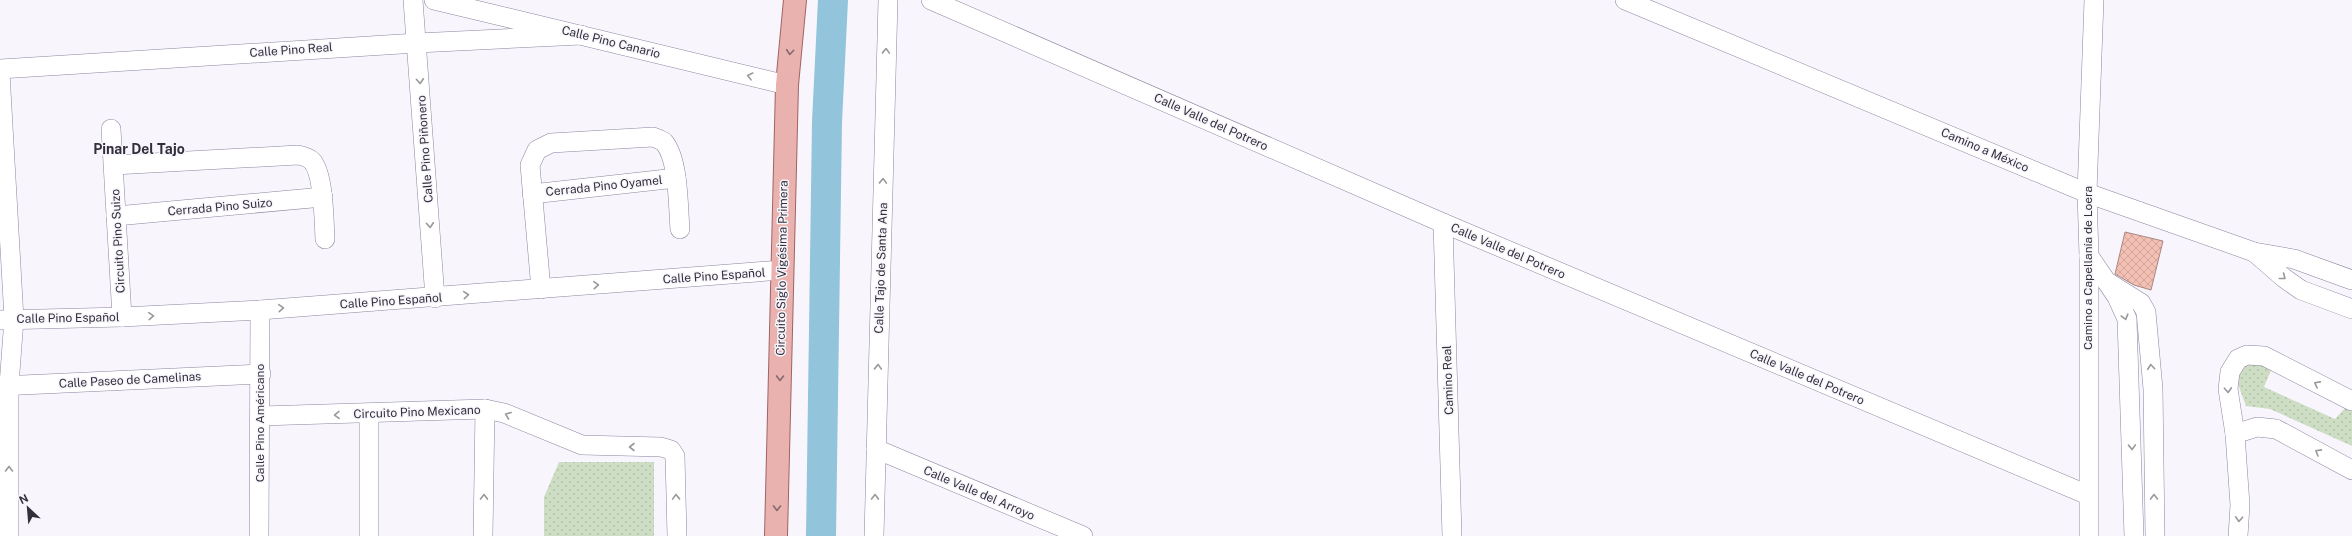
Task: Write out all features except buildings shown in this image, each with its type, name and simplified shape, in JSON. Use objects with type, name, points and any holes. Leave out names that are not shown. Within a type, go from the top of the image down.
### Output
[{"type":"main road","name":"Circuito Siglo Vigésima Primera","points":[[776,536],[787,85],[795,0]]},
{"type":"street","name":"Calle Pino Piñonero","points":[[413,0],[435,298]]},
{"type":"street","name":"Calle Pino Canario","points":[[434,0],[787,85]]},
{"type":"street","name":"Calle Tajo de Santa Ana","points":[[874,536],[888,0]]},
{"type":"street","name":"Calle Valle del Potrero","points":[[931,0],[1443,223],[2088,495]]},
{"type":"street","name":"Camino a México","points":[[1625,0],[2087,193],[2254,252],[2294,259],[2352,280]]},
{"type":"street","name":"Camino a Capellanía de Loera","points":[[2089,536],[2089,256],[2087,193],[2094,0]]},
{"type":"street","name":"Calle Pino Real","points":[[0,69],[417,42],[581,35]]},
{"type":"street","points":[[0,73],[7,319],[4,386],[9,536]]},
{"type":"street","name":"Circuito Pino Suizo","points":[[111,129],[122,318]]},
{"type":"street","name":"Cerrada Pino Oyamel","points":[[541,289],[530,165],[537,150],[551,143],[653,136],[663,141],[671,155],[676,178],[680,229]]},
{"type":"street","points":[[114,165],[298,155],[307,157],[313,162],[316,168],[323,197],[325,238]]},
{"type":"street","name":"Cerrada Pino Oyamel","points":[[532,194],[676,178]]},
{"type":"street","name":"Cerrada Pino Suizo","points":[[116,216],[323,197]]},
{"type":"street","name":"Camino Real","points":[[1443,223],[1452,536]]},
{"type":"street","points":[[2254,252],[2284,278],[2301,290],[2352,309]]},
{"type":"street","points":[[2089,256],[2117,297],[2127,319],[2134,536]]},
{"type":"street","name":"Calle Pino Español","points":[[7,319],[122,318],[260,310],[435,298],[782,270]]},
{"type":"street","points":[[2108,283],[2141,302],[2146,312],[2153,390],[2155,536]]},
{"type":"street","name":"Calle Pino Américano","points":[[259,536],[261,416],[260,310]]},
{"type":"street","points":[[2238,536],[2240,505],[2235,434],[2229,399],[2228,381],[2238,359],[2247,354],[2264,356],[2352,401]]},
{"type":"street","name":"Calle Paseo de Camelinas","points":[[4,386],[261,374]]},
{"type":"street","points":[[483,536],[485,408]]},
{"type":"street","name":"Circuito Pino Mexicano","points":[[261,416],[369,414],[485,408],[504,413],[582,445],[661,447],[671,450],[675,456],[677,536]]},
{"type":"street","points":[[369,414],[369,536]]},
{"type":"street","points":[[2235,434],[2257,427],[2276,429],[2352,470]]},
{"type":"street","name":"Calle Valle del Arroyo","points":[[876,449],[1083,536]]},
{"type":"green space","points":[[2239,360],[2272,368],[2264,387],[2335,419],[2345,408],[2352,410],[2352,446],[2270,409],[2246,406],[2236,379]]},
{"type":"green space","points":[[559,462],[654,462],[654,536],[544,536],[544,497]]},
{"type":"waterway","points":[[821,536],[827,122],[833,0]]},
{"type":"district","name":"Pinar Del Tajo","points":[[139,149]]}]
